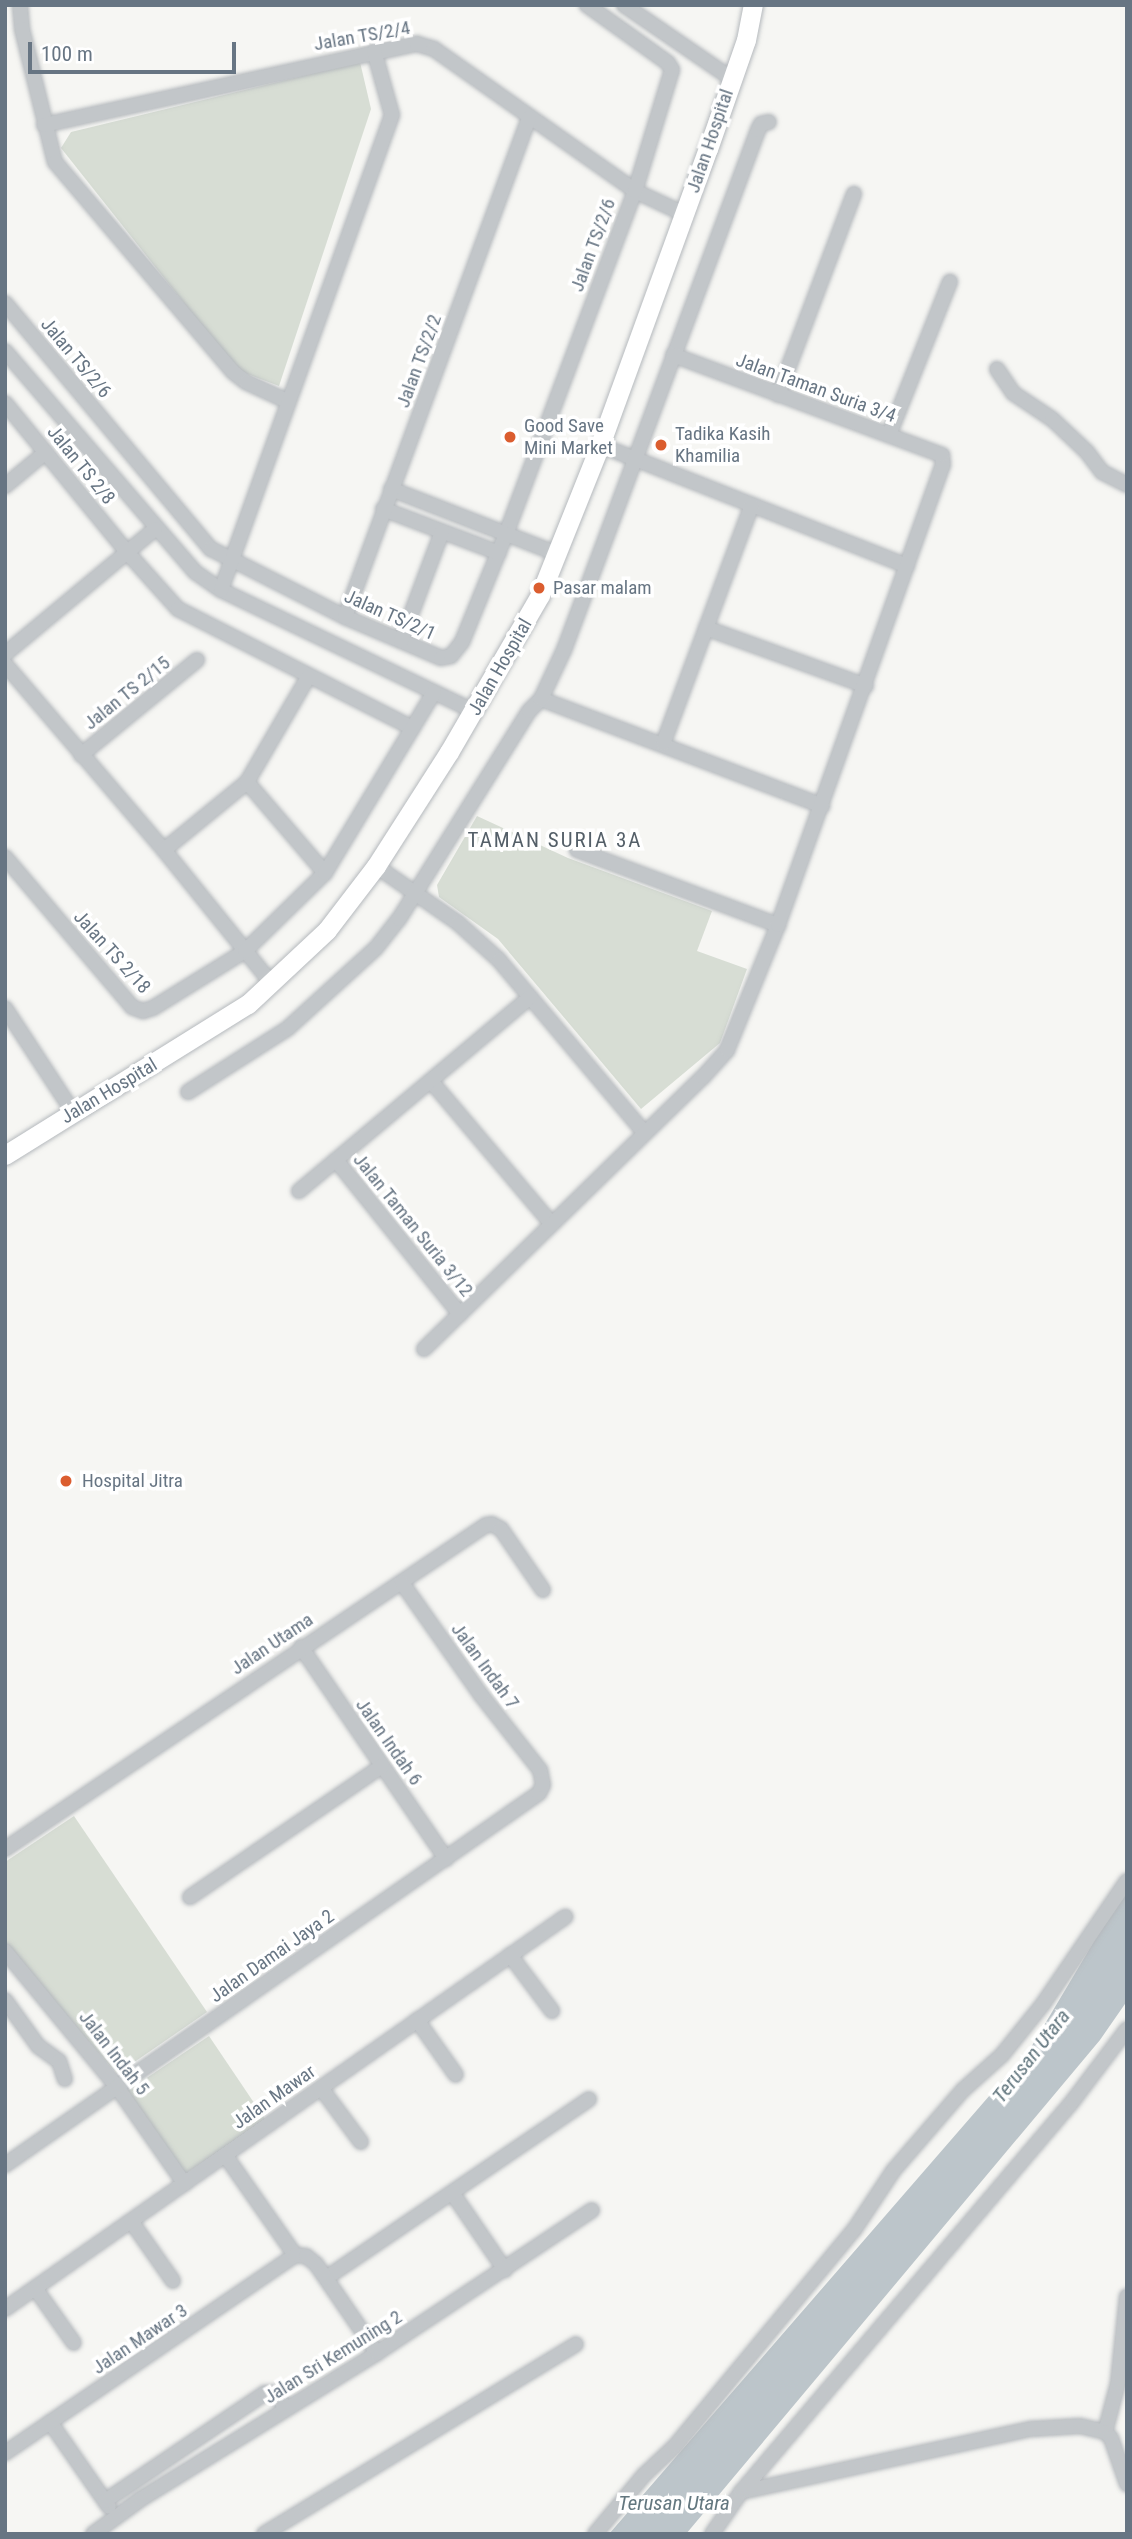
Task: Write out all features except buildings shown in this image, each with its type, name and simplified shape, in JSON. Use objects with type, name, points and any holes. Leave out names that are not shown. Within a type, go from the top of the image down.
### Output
[{"type":"street","points":[[20,5],[22,29],[51,153],[64,174],[233,372],[246,382],[287,401]]},
{"type":"street","name":"Jalan TS/2/6","points":[[506,534],[635,191],[672,67],[587,5]]},
{"type":"street","points":[[624,5],[732,79]]},
{"type":"street","name":"Jalan Hospital","points":[[5,1155],[222,1022],[272,984],[327,930],[376,866],[474,711],[528,619],[558,554],[746,40],[753,5]]},
{"type":"street","name":"Jalan TS/2/4","points":[[44,125],[374,51],[426,45],[635,191],[684,214]]},
{"type":"street","points":[[221,590],[392,115],[374,51]]},
{"type":"street","name":"Jalan TS/2/2","points":[[345,617],[529,118]]},
{"type":"street","points":[[188,1092],[273,1039],[318,1003],[376,948],[416,893],[528,711],[541,699],[564,650],[633,458],[758,130],[761,124],[769,122]]},
{"type":"street","points":[[778,395],[855,194]]},
{"type":"street","points":[[889,435],[950,282]]},
{"type":"street","name":"Jalan TS/2/6","points":[[5,303],[205,544],[230,561]]},
{"type":"street","points":[[5,351],[155,529],[195,572],[221,590],[474,711]]},
{"type":"street","name":"Jalan Taman Suria 3/4","points":[[673,355],[942,455],[944,459],[907,566]]},
{"type":"street","points":[[997,369],[1013,393],[1052,419],[1087,452],[1102,472],[1127,485]]},
{"type":"street","name":"Jalan TS 2/8","points":[[5,403],[167,600],[187,616],[413,728]]},
{"type":"street","points":[[424,1349],[703,1077],[727,1050],[778,925],[907,566],[600,445]]},
{"type":"street","points":[[5,486],[46,452]]},
{"type":"street","points":[[391,489],[558,554]]},
{"type":"street","points":[[663,744],[751,505]]},
{"type":"street","points":[[383,509],[499,553]]},
{"type":"street","points":[[5,654],[155,529]]},
{"type":"street","points":[[401,641],[442,532]]},
{"type":"street","name":"Jalan TS/2/1","points":[[230,561],[345,617],[441,658],[457,651],[506,534]]},
{"type":"street","points":[[706,628],[866,686]]},
{"type":"street","name":"Jalan TS 2/15","points":[[81,755],[197,660]]},
{"type":"street","points":[[5,664],[164,850],[272,984]]},
{"type":"street","points":[[164,850],[247,782],[308,677]]},
{"type":"street","points":[[245,951],[325,873],[434,692]]},
{"type":"street","points":[[541,699],[822,806]]},
{"type":"street","points":[[247,782],[325,873]]},
{"type":"street","points":[[577,850],[778,925]]},
{"type":"street","name":"Jalan TS 2/18","points":[[5,857],[137,1010],[153,1008],[176,996],[245,951]]},
{"type":"street","points":[[376,866],[479,942],[530,997],[644,1132]]},
{"type":"street","points":[[299,1191],[530,997]]},
{"type":"street","points":[[5,1008],[73,1112]]},
{"type":"street","points":[[431,1081],[552,1224]]},
{"type":"street","name":"Jalan Taman Suria 3/12","points":[[336,1160],[460,1314]]},
{"type":"street","name":"Jalan Utama","points":[[5,1849],[301,1647],[402,1583],[462,1539],[492,1524],[501,1529],[543,1590]]},
{"type":"street","name":"Jalan Indah 7","points":[[402,1583],[481,1695],[540,1770]]},
{"type":"street","name":"Jalan Indah 6","points":[[301,1647],[446,1858]]},
{"type":"street","points":[[190,1897],[382,1766]]},
{"type":"street","name":"Jalan Damai Jaya 2","points":[[5,2165],[532,1799],[543,1785],[540,1770]]},
{"type":"street","points":[[595,2534],[644,2475],[675,2446],[854,2230],[893,2171],[963,2090],[1002,2055],[1036,2013],[1127,1881]]},
{"type":"street","name":"Jalan Mawar","points":[[5,2309],[565,1917]]},
{"type":"street","name":"Jalan Indah 5","points":[[6,1953],[117,2087],[184,2184]]},
{"type":"street","points":[[510,1955],[552,2011]]},
{"type":"street","points":[[5,2000],[38,2046],[60,2061],[65,2079]]},
{"type":"street","points":[[417,2020],[456,2075]]},
{"type":"street","points":[[712,2534],[741,2492],[1018,2167],[1127,2028]]},
{"type":"street","points":[[321,2088],[361,2142]]},
{"type":"street","points":[[326,2278],[589,2099]]},
{"type":"street","points":[[225,2155],[295,2255],[306,2256],[326,2278],[377,2353]]},
{"type":"street","points":[[453,2194],[505,2270]]},
{"type":"street","name":"Jalan Sri Kemuning 2","points":[[93,2534],[116,2516],[505,2270],[592,2210]]},
{"type":"street","points":[[131,2221],[173,2281]]},
{"type":"street","name":"Jalan Mawar 3","points":[[5,2454],[295,2255]]},
{"type":"street","points":[[36,2288],[74,2343]]},
{"type":"street","points":[[1105,2432],[1118,2383],[1127,2296]]},
{"type":"street","points":[[264,2534],[576,2344]]},
{"type":"street","points":[[105,2501],[265,2393],[276,2393],[286,2409]]},
{"type":"street","points":[[50,2422],[116,2516]]},
{"type":"street","points":[[741,2492],[1031,2429],[1080,2426],[1105,2432],[1111,2438],[1127,2484]]},
{"type":"shaded area","points":[[360,62],[371,109],[279,386],[237,370],[61,148],[71,132]]},
{"type":"shaded area","points":[[477,816],[568,858],[712,911],[697,951],[747,969],[720,1043],[641,1109],[498,939],[439,897],[437,885]]},
{"type":"shaded area","points":[[74,1816],[207,2012],[117,2074],[5,1946],[5,1862]]},
{"type":"shaded area","points":[[209,2036],[265,2120],[183,2175],[127,2091]]},
{"type":"water","name":"Terusan Utara","points":[[1127,1886],[1127,2001],[1100,2040],[686,2534],[609,2534],[1030,2049]]},
{"type":"place","name":"Good Save Mini Market","points":[[510,437]]},
{"type":"place","name":"Tadika Kasih Khamilia","points":[[661,445]]},
{"type":"place","name":"Pasar malam","points":[[539,588]]},
{"type":"place","name":"Hospital Jitra","points":[[66,1481]]},
{"type":"district","name":"TAMAN SURIA 3A","points":[[555,840]]}]
